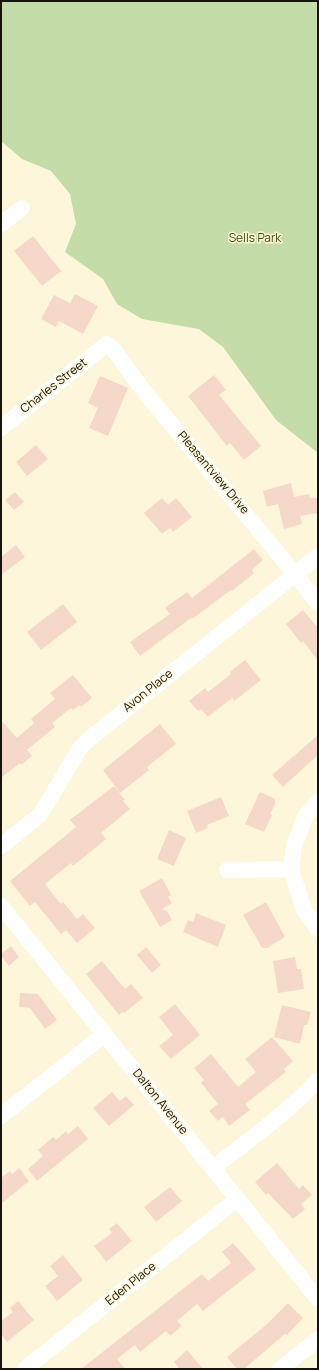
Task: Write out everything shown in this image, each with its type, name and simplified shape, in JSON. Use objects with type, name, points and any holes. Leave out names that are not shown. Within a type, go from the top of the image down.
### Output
[{"type":"street","points":[[1,224],[22,208]]},
{"type":"street","name":"Charles Street","points":[[1,428],[107,344]]},
{"type":"street","name":"Pleasantview Drive","points":[[107,344],[114,350],[139,385],[318,603]]},
{"type":"street","name":"Avon Place","points":[[1,846],[40,815],[80,748],[88,740],[318,556]]},
{"type":"street","points":[[318,802],[305,817],[294,846],[291,869],[304,910],[318,929]]},
{"type":"street","points":[[227,870],[291,869]]},
{"type":"street","name":"Dalton Avenue","points":[[1,906],[318,1299]]},
{"type":"street","points":[[1,1116],[105,1034]]},
{"type":"street","points":[[213,1168],[284,1112],[306,1093],[318,1080]]},
{"type":"street","name":"Eden Place","points":[[25,1369],[237,1199]]},
{"type":"street","points":[[280,1369],[318,1339]]},
{"type":"green space","name":"Sells Park","points":[[1,1],[318,1],[318,453],[276,420],[223,347],[199,329],[142,319],[117,304],[103,279],[65,252],[76,224],[70,194],[51,171],[22,159],[1,141]]},
{"type":"building","points":[[33,236],[61,271],[42,286],[14,251]]},
{"type":"building","points":[[75,294],[98,306],[83,334],[59,321],[56,327],[41,319],[54,295],[70,303]]},
{"type":"building","points":[[214,375],[226,390],[219,395],[261,446],[244,460],[230,443],[227,446],[188,396]]},
{"type":"building","points":[[100,376],[128,388],[108,436],[89,428],[98,408],[88,403]]},
{"type":"building","points":[[36,445],[48,459],[27,476],[16,462]]},
{"type":"building","points":[[291,483],[294,497],[309,494],[310,498],[318,498],[318,513],[300,516],[302,524],[284,529],[278,504],[267,507],[263,491]]},
{"type":"building","points":[[15,492],[24,502],[14,510],[5,500]]},
{"type":"building","points":[[162,498],[168,505],[176,498],[192,517],[173,532],[170,528],[162,534],[144,513]]},
{"type":"building","points":[[16,545],[25,557],[1,575],[1,557]]},
{"type":"building","points":[[254,549],[263,560],[252,570],[254,573],[232,591],[231,590],[192,619],[191,618],[140,656],[130,642],[170,614],[165,608],[187,592],[192,598]]},
{"type":"building","points":[[63,604],[77,622],[41,650],[27,632]]},
{"type":"building","points":[[303,610],[318,628],[318,661],[303,641],[301,643],[286,624]]},
{"type":"building","points":[[245,660],[261,680],[234,701],[232,698],[208,717],[201,709],[198,711],[189,701],[205,688],[208,692],[231,674],[230,672]]},
{"type":"building","points":[[73,675],[92,698],[81,707],[80,705],[73,710],[71,708],[52,723],[55,727],[27,750],[32,756],[21,765],[20,763],[1,778],[1,720],[17,738],[34,723],[31,719],[55,699],[50,693]]},
{"type":"building","points":[[160,724],[176,744],[147,767],[149,770],[120,793],[103,770]]},
{"type":"building","points":[[318,735],[318,755],[283,787],[272,775]]},
{"type":"building","points":[[114,786],[130,809],[101,833],[106,839],[73,866],[71,863],[45,884],[61,904],[63,902],[77,919],[83,914],[95,928],[77,943],[66,930],[61,934],[35,902],[30,906],[10,881],[76,827],[70,820]]},
{"type":"building","points":[[260,792],[275,799],[275,804],[270,814],[272,815],[264,832],[245,824]]},
{"type":"building","points":[[221,797],[229,816],[207,825],[208,828],[196,833],[187,811]]},
{"type":"building","points":[[169,830],[186,838],[174,866],[157,859]]},
{"type":"building","points":[[162,878],[171,895],[168,897],[172,903],[162,909],[167,911],[172,920],[160,927],[139,891]]},
{"type":"building","points":[[266,902],[285,937],[267,948],[262,948],[243,915]]},
{"type":"building","points":[[196,913],[226,925],[218,947],[183,932],[188,920],[193,922]]},
{"type":"building","points":[[11,946],[19,957],[9,966],[1,954]]},
{"type":"building","points":[[146,947],[161,965],[152,973],[137,955]]},
{"type":"building","points":[[295,957],[297,969],[301,969],[304,989],[278,993],[273,961]]},
{"type":"building","points":[[102,961],[125,989],[131,984],[143,998],[124,1013],[123,1012],[119,1015],[86,974]]},
{"type":"building","points":[[20,993],[38,994],[57,1020],[45,1029],[30,1008],[19,1007]]},
{"type":"building","points":[[175,1004],[200,1035],[171,1059],[159,1046],[173,1035],[159,1017]]},
{"type":"building","points":[[282,1005],[311,1012],[307,1025],[304,1025],[300,1044],[274,1037]]},
{"type":"building","points":[[272,1037],[293,1061],[284,1069],[286,1072],[245,1104],[250,1110],[229,1126],[223,1117],[218,1121],[209,1111],[218,1104],[201,1083],[204,1080],[194,1068],[211,1054],[238,1087],[256,1072],[245,1059]]},
{"type":"building","points":[[112,1092],[120,1101],[126,1096],[134,1105],[109,1126],[93,1108]]},
{"type":"building","points":[[78,1126],[88,1139],[37,1181],[28,1169],[43,1156],[38,1150],[53,1137],[56,1140],[66,1131],[68,1134]]},
{"type":"building","points":[[277,1163],[299,1189],[303,1185],[312,1195],[301,1204],[305,1209],[293,1219],[268,1193],[266,1195],[255,1182]]},
{"type":"building","points":[[19,1168],[29,1181],[1,1204],[1,1178],[10,1171],[12,1174]]},
{"type":"building","points":[[170,1187],[182,1201],[156,1222],[144,1207]]},
{"type":"building","points":[[117,1223],[132,1241],[106,1262],[94,1246],[112,1233],[109,1229]]},
{"type":"building","points":[[233,1243],[256,1269],[203,1311],[197,1304],[177,1321],[182,1326],[170,1336],[166,1331],[140,1352],[135,1345],[117,1359],[125,1369],[81,1369],[202,1274],[208,1281],[231,1263],[222,1252]]},
{"type":"building","points":[[63,1255],[83,1280],[57,1301],[45,1286],[58,1276],[50,1266]]},
{"type":"building","points":[[18,1301],[34,1320],[7,1342],[1,1334],[1,1321],[13,1312],[10,1308]]},
{"type":"building","points":[[288,1303],[303,1318],[287,1335],[285,1334],[244,1369],[237,1369],[227,1357],[266,1325]]},
{"type":"building","points":[[187,1350],[203,1369],[180,1369],[174,1362]]}]
